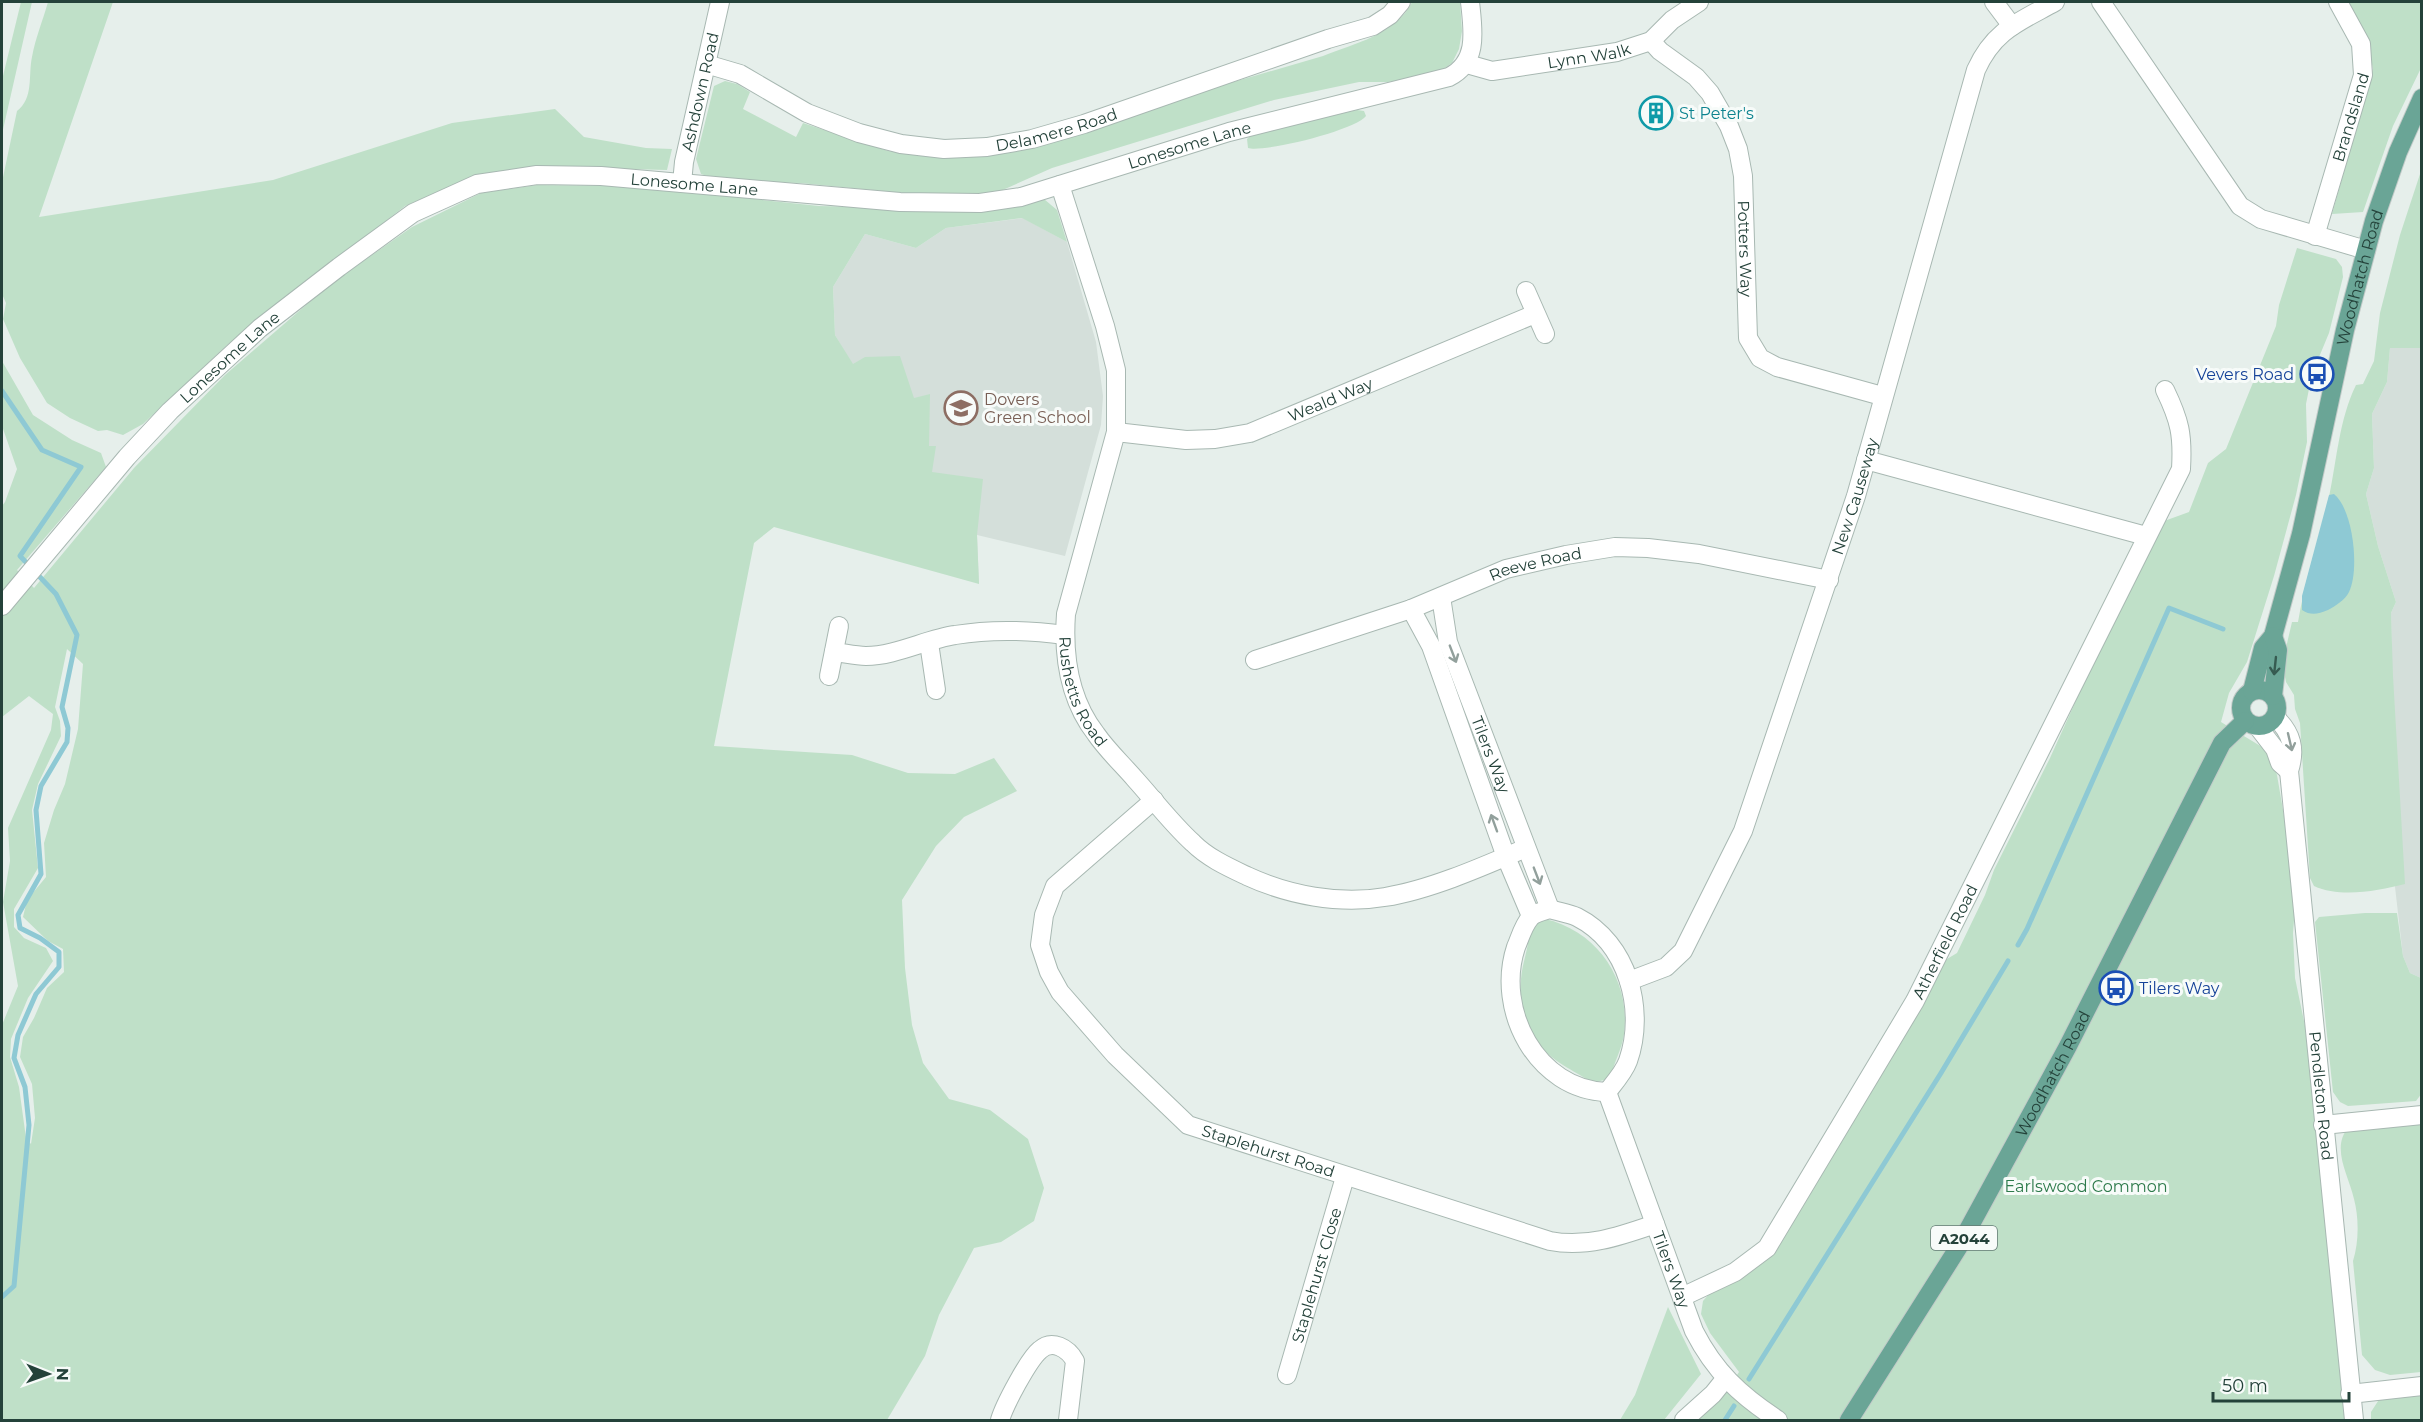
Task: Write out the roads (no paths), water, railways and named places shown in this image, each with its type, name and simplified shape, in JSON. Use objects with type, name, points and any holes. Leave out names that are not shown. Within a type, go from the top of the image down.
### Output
[{"type":"main road","name":"Woodhatch Road","points":[[2252,691],[2263,648],[2273,636],[2301,534],[2345,330],[2366,250],[2398,152],[2421,98]]},
{"type":"main road","name":"Woodhatch Road","points":[[2273,636],[2278,650],[2273,696]]},
{"type":"main road","points":[[2252,691],[2266,692],[2273,696],[2277,706],[2275,717],[2268,724],[2252,724],[2241,713],[2241,704],[2252,691]]},
{"type":"main road","name":"Woodhatch Road","points":[[1849,1420],[1958,1248],[2067,1048],[2222,743],[2252,724]]},
{"type":"street","name":"Ashdown Road","points":[[682,183],[684,162],[720,2]]},
{"type":"street","name":"Delamere Road","points":[[706,64],[740,74],[807,113],[859,133],[901,144],[944,149],[987,147],[1032,139],[1084,124],[1328,39],[1373,26],[1390,15],[1401,2]]},
{"type":"street","points":[[1467,64],[1473,38],[1470,2]]},
{"type":"street","name":"Lynn Walk","points":[[1467,64],[1492,71],[1617,52],[1651,41],[1672,20],[1699,2]]},
{"type":"street","points":[[1994,2],[2012,26]]},
{"type":"street","name":"New Causeway","points":[[1629,981],[1666,967],[1676,959],[1689,940],[1743,831],[1866,460],[1882,396],[1976,70],[1984,51],[1997,36],[2055,2]]},
{"type":"street","points":[[2100,2],[2240,206],[2261,219],[2366,250]]},
{"type":"street","name":"Brandsland","points":[[2315,236],[2363,75],[2361,44],[2338,2]]},
{"type":"street","name":"Potters Way","points":[[1651,41],[1660,51],[1696,77],[1710,93],[1729,126],[1738,149],[1743,176],[1748,338],[1760,358],[1777,367],[1882,396]]},
{"type":"street","name":"Lonesome Lane","points":[[2,606],[127,457],[170,411],[260,328],[413,213],[477,184],[537,175],[601,176],[900,202],[980,203],[1021,197],[1230,132],[1310,110],[1437,81],[1459,72],[1467,64]]},
{"type":"street","name":"Rushetts Road","points":[[1060,184],[1106,326],[1116,370],[1116,432],[1066,614],[1067,666],[1076,702],[1095,734],[1193,844],[1224,865],[1262,882],[1298,894],[1339,898],[1383,897],[1416,890],[1526,848]]},
{"type":"street","points":[[1526,291],[1545,334]]},
{"type":"street","name":"Weald Way","points":[[1116,432],[1186,440],[1215,439],[1250,433],[1535,314]]},
{"type":"street","name":"Atherfield Road","points":[[1682,1298],[1735,1272],[1767,1248],[1915,1001],[2181,469],[2181,431],[2177,415],[2165,390]]},
{"type":"street","points":[[1866,460],[2146,536]]},
{"type":"street","name":"Reeve Road","points":[[1255,660],[1411,609],[1506,569],[1566,555],[1616,548],[1648,548],[1699,554],[1828,580]]},
{"type":"street","name":"Tilers Way","points":[[1441,597],[1448,642],[1550,909]]},
{"type":"street","name":"Tilers Way","points":[[1411,609],[1431,646],[1506,857],[1531,916]]},
{"type":"street","points":[[829,676],[839,626]]},
{"type":"street","points":[[834,652],[867,656],[929,643],[952,635],[987,630],[1065,635]]},
{"type":"street","points":[[929,643],[936,690]]},
{"type":"street","name":"Pendleton Road","points":[[2275,717],[2286,728],[2293,759],[2289,771],[2354,1420]]},
{"type":"street","name":"Pendleton Road","points":[[2252,724],[2275,749],[2280,763],[2289,771]]},
{"type":"street","name":"Staplehurst Road","points":[[1154,800],[1055,886],[1044,915],[1040,945],[1049,972],[1060,992],[1115,1055],[1188,1125],[1550,1241],[1569,1245],[1608,1240],[1655,1224]]},
{"type":"street","points":[[1550,909],[1576,917],[1597,931],[1618,958],[1629,981],[1635,1002],[1632,1044],[1627,1063],[1607,1092],[1582,1088],[1560,1078],[1529,1047],[1520,1029],[1510,988],[1511,963],[1524,927],[1531,916],[1550,909]]},
{"type":"street","name":"Tilers Way","points":[[1607,1092],[1682,1298],[1704,1351],[1725,1379],[1747,1400],[1778,1420]]},
{"type":"street","points":[[2323,1125],[2421,1115]]},
{"type":"street","name":"Staplehurst Close","points":[[1287,1375],[1345,1176]]},
{"type":"street","points":[[1000,1420],[1035,1355],[1045,1347],[1051,1346],[1068,1350],[1075,1360],[1068,1420]]},
{"type":"street","points":[[1684,1420],[1713,1394],[1725,1379]]},
{"type":"street","points":[[2350,1394],[2421,1386]]},
{"type":"water","points":[[2334,494],[2346,513],[2353,540],[2352,582],[2349,592],[2337,605],[2321,613],[2308,613],[2302,610],[2302,596],[2329,495]]},
{"type":"waterway","points":[[2,391],[42,450],[81,467],[20,556],[56,594],[77,635],[62,707],[68,728],[67,742],[41,786],[36,810],[41,874],[18,915],[20,928],[40,938],[59,952],[59,967],[36,994],[18,1035],[14,1058],[25,1087],[29,1125],[14,1286],[2,1297]]},
{"type":"waterway","points":[[2018,945],[2169,608],[2223,629]]},
{"type":"waterway","points":[[1749,1379],[1941,1073],[2008,961]]},
{"type":"waterway","points":[[1725,1420],[1734,1406]]},
{"type":"place","name":"St Peter's","points":[[1656,113]]},
{"type":"place","name":"Vevers Road","points":[[2317,374]]},
{"type":"place","name":"Dovers Green School","points":[[961,408]]},
{"type":"place","name":"Tilers Way","points":[[2116,988]]},
{"type":"park label","name":"Earlswood Common","points":[[2086,1186]]}]
